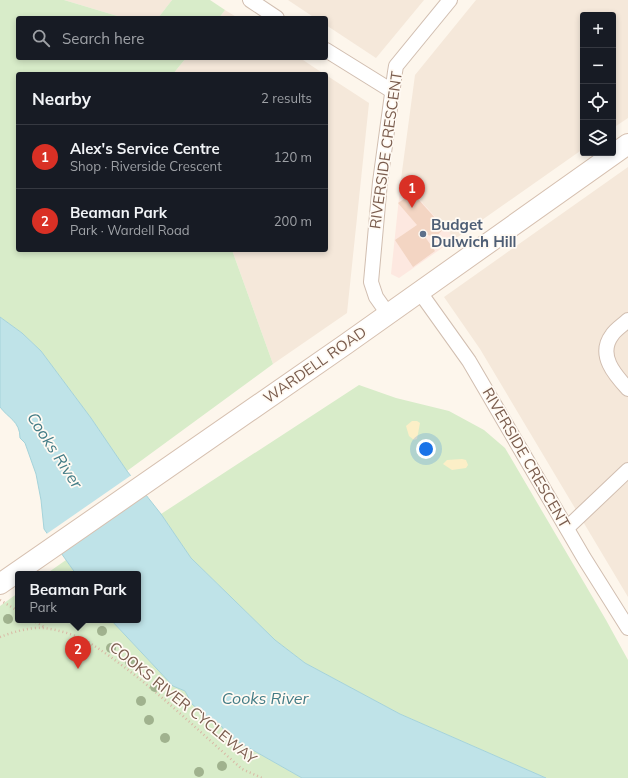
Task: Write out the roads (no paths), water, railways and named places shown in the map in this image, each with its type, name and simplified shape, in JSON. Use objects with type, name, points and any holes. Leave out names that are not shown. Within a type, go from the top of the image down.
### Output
[{"type":"main road","name":"WARDELL ROAD","points":[[19,571],[143,486],[628,144]]},
{"type":"main road","name":"WARDELL ROAD","points":[[0,584],[15,574]]},
{"type":"street","points":[[250,0],[274,16]]},
{"type":"street","name":"RIVERSIDE CRESCENT","points":[[388,314],[376,297],[371,282],[380,182],[396,66],[450,0]]},
{"type":"street","points":[[328,51],[392,91]]},
{"type":"street","name":"RIVERSIDE CRESCENT","points":[[419,291],[469,361],[567,528],[628,628]]},
{"type":"street","points":[[628,320],[612,335],[606,351],[608,363],[628,389]]},
{"type":"street","points":[[567,528],[628,470]]},
{"type":"water","name":"Cooks River","points":[[0,317],[22,333],[41,351],[91,418],[127,471],[161,514],[191,558],[275,640],[305,663],[400,714],[546,778],[302,778],[228,736],[220,724],[210,720],[192,704],[185,691],[173,686],[114,623],[141,623],[141,571],[74,571],[44,529],[41,500],[36,474],[25,443],[20,438],[16,424],[0,407]]},
{"type":"place","name":"Alex's Service Centre","points":[[412,208]]},
{"type":"place","name":"Budget Dulwich Hill","points":[[423,234]]},
{"type":"place","name":"Beaman Park","points":[[78,669]]}]
